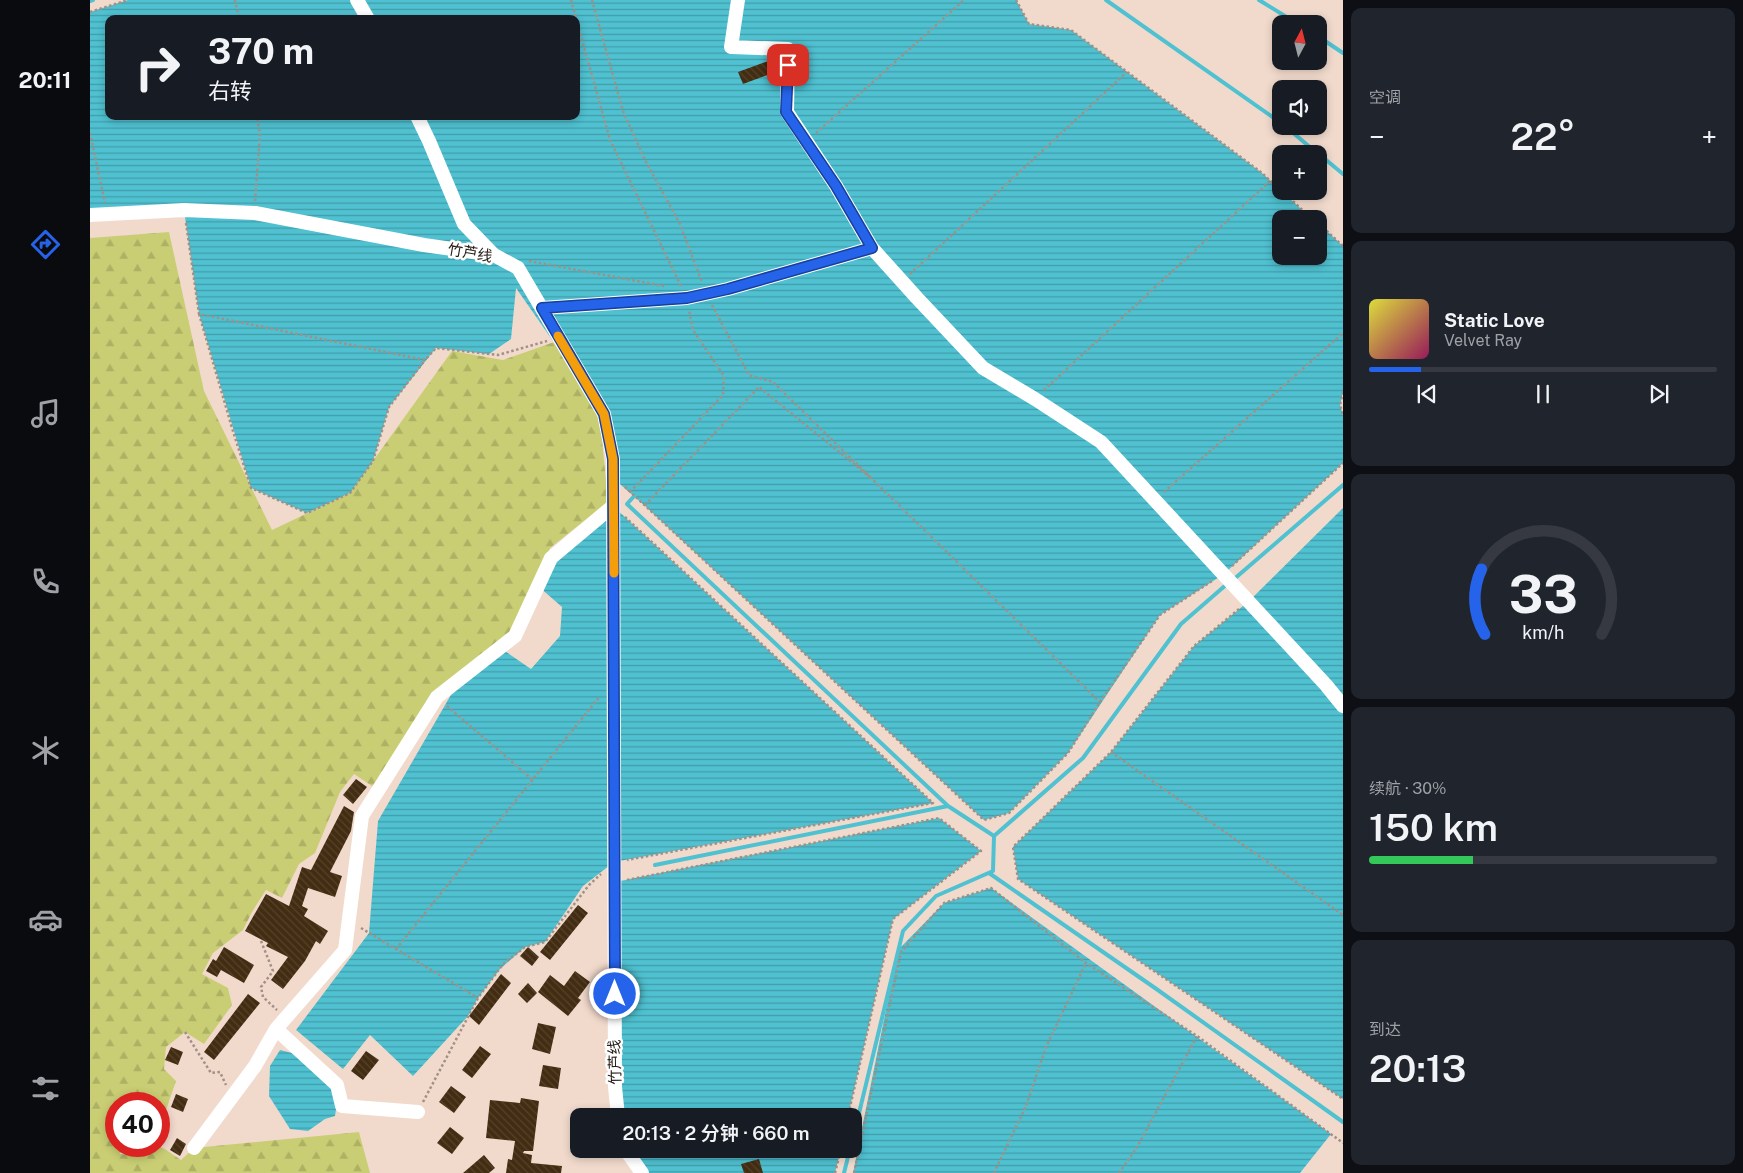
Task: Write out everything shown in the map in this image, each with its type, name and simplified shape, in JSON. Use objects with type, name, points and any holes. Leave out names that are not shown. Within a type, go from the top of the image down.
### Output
[{"type":"street","points":[[358,0],[366,15]]},
{"type":"street","points":[[738,0],[731,47],[788,49],[786,112],[836,186],[872,248],[983,368],[1102,442],[1326,685],[1343,706]]},
{"type":"street","points":[[419,120],[464,224],[494,255]]},
{"type":"street","name":"竹芦线","points":[[90,215],[184,210],[254,213],[424,245],[494,255],[518,268],[542,308],[604,414],[613,459],[615,1087],[617,1108]]},
{"type":"street","points":[[542,308],[696,296],[872,248]]},
{"type":"street","points":[[194,1148],[255,1066],[281,1023],[345,950],[362,816],[436,697],[515,636],[551,558],[614,506]]},
{"type":"street","points":[[281,1023],[337,1085],[342,1106],[418,1112]]},
{"type":"street","points":[[631,1158],[642,1173]]},
{"type":"path","points":[[90,12],[128,0]]},
{"type":"path","points":[[235,0],[238,15]]},
{"type":"path","points":[[571,0],[575,15]]},
{"type":"path","points":[[592,0],[623,112],[645,160],[680,224],[696,296],[693,330],[724,376],[723,396],[631,492],[984,820],[1009,813],[1068,753],[1100,702],[1160,615],[1230,580],[1343,463]]},
{"type":"path","points":[[806,142],[964,0]]},
{"type":"path","points":[[1016,0],[1029,24],[1071,30],[1270,181],[1035,399]]},
{"type":"path","points":[[522,260],[682,289],[610,140],[580,32]]},
{"type":"path","points":[[902,281],[1127,72]]},
{"type":"path","points":[[254,213],[260,135],[258,120]]},
{"type":"path","points":[[90,133],[108,214]]},
{"type":"path","points":[[1292,200],[1302,210]]},
{"type":"path","points":[[184,210],[199,314],[251,488],[307,514],[350,493],[373,461],[389,407],[436,348],[498,355],[559,338]]},
{"type":"path","points":[[1327,231],[1343,246]]},
{"type":"path","points":[[696,296],[749,375],[773,382],[1100,702]]},
{"type":"path","points":[[199,314],[425,360]]},
{"type":"path","points":[[1155,500],[1343,333]]},
{"type":"path","points":[[645,506],[759,387],[883,488]]},
{"type":"path","points":[[1343,392],[1340,405],[1343,415]]},
{"type":"path","points":[[418,1112],[478,998],[503,964],[525,947],[545,942],[589,885],[614,862],[933,803],[614,506]]},
{"type":"path","points":[[1249,601],[1194,646],[1111,752],[1013,847],[1018,879],[1343,1099]]},
{"type":"path","points":[[396,949],[614,680]]},
{"type":"path","points":[[436,697],[533,780]]},
{"type":"path","points":[[1111,752],[1343,915]]},
{"type":"path","points":[[615,882],[939,818],[980,851],[893,919],[850,1108]]},
{"type":"path","points":[[854,1173],[901,952],[944,903],[991,888],[1086,962],[1197,1036],[1343,1143]]},
{"type":"path","points":[[349,921],[478,998]]},
{"type":"path","points":[[260,941],[273,972],[261,987],[263,997],[281,1023]]},
{"type":"path","points":[[994,1173],[1026,1106],[1046,1047],[1086,962]]},
{"type":"path","points":[[185,1032],[211,1073],[220,1072],[232,1098]]},
{"type":"path","points":[[1119,1173],[1136,1149],[1197,1036]]},
{"type":"path","points":[[835,1173],[839,1158]]},
{"type":"green space","points":[[169,232],[204,391],[272,530],[350,493],[452,351],[503,360],[557,341],[600,418],[608,502],[550,548],[515,636],[432,696],[375,788],[354,774],[340,792],[315,853],[299,864],[282,898],[266,890],[243,930],[213,953],[202,974],[228,988],[232,1005],[204,1044],[185,1032],[166,1047],[164,1069],[176,1081],[170,1099],[170,1092],[105,1092],[105,1157],[170,1157],[170,1153],[181,1160],[194,1148],[359,1132],[370,1173],[90,1173],[90,238]]},
{"type":"water","points":[[128,0],[1016,0],[1029,24],[1071,30],[1262,173],[1272,182],[1272,200],[1291,200],[1302,210],[1272,210],[1272,265],[1327,265],[1327,231],[1343,246],[1343,392],[1340,405],[1343,415],[1343,463],[1224,574],[1160,615],[1068,753],[1009,813],[984,820],[613,478],[604,414],[516,288],[511,339],[489,354],[436,348],[389,407],[373,461],[350,493],[307,513],[251,488],[199,314],[184,210],[90,215],[90,12]]},
{"type":"water","points":[[613,506],[933,803],[614,862],[583,886],[545,942],[525,947],[500,969],[478,998],[468,1016],[413,1076],[370,1035],[343,1069],[296,1030],[369,933],[378,821],[463,674],[499,647],[531,669],[560,636],[562,607],[538,586],[551,558]]},
{"type":"water","points":[[1343,508],[1343,1099],[1018,879],[1013,847],[1111,752],[1194,646],[1249,601]]},
{"type":"water","points":[[939,818],[981,851],[893,919],[850,1108],[618,1108],[615,882]]},
{"type":"water","points":[[991,888],[1331,1134],[1300,1173],[853,1173],[856,1158],[862,1158],[862,1128],[898,950],[944,903]]},
{"type":"water","points":[[280,1050],[292,1053],[331,1086],[337,1103],[335,1116],[325,1119],[308,1131],[290,1129],[269,1096],[270,1066]]},
{"type":"water","points":[[631,1158],[839,1158],[835,1173],[642,1173]]},
{"type":"building","points":[[771,60],[776,72],[743,84],[738,72]]},
{"type":"building","points":[[356,779],[367,787],[353,804],[343,795]]},
{"type":"building","points":[[344,806],[354,812],[351,831],[330,872],[342,876],[335,897],[308,888],[302,906],[308,909],[304,916],[328,931],[320,944],[316,941],[305,961],[283,989],[271,980],[288,957],[266,946],[268,943],[245,931],[266,894],[289,906],[302,867],[311,870]]},
{"type":"building","points":[[578,905],[588,913],[550,960],[540,952]]},
{"type":"building","points":[[224,947],[254,965],[244,983],[221,970],[217,977],[206,971],[213,959],[216,961]]},
{"type":"building","points":[[528,947],[539,957],[532,966],[520,956]]},
{"type":"building","points":[[575,971],[590,982],[578,998],[581,1000],[568,1016],[538,992],[550,975],[564,986]]},
{"type":"building","points":[[501,974],[511,983],[479,1025],[469,1016]]},
{"type":"building","points":[[528,983],[537,993],[527,1003],[518,994]]},
{"type":"building","points":[[248,994],[260,1003],[214,1060],[204,1052]]},
{"type":"building","points":[[538,1023],[556,1027],[550,1054],[532,1049]]},
{"type":"building","points":[[480,1046],[491,1054],[472,1078],[462,1070]]},
{"type":"building","points":[[171,1047],[183,1052],[178,1065],[165,1060]]},
{"type":"building","points":[[366,1051],[379,1060],[363,1080],[351,1071]]},
{"type":"building","points":[[543,1065],[561,1068],[558,1089],[539,1086]]},
{"type":"building","points":[[451,1086],[466,1097],[454,1113],[439,1102]]},
{"type":"building","points":[[176,1094],[188,1099],[183,1112],[171,1107]]},
{"type":"building","points":[[521,1098],[539,1101],[533,1151],[524,1151],[523,1153],[532,1155],[531,1163],[562,1166],[561,1173],[506,1173],[508,1159],[512,1160],[515,1141],[486,1138],[490,1100],[520,1103]]},
{"type":"building","points":[[450,1127],[464,1138],[452,1154],[437,1143]]},
{"type":"building","points":[[177,1138],[186,1144],[180,1156],[170,1150]]},
{"type":"building","points":[[484,1155],[495,1168],[489,1173],[463,1173]]},
{"type":"building","points":[[759,1159],[763,1173],[744,1173],[741,1164]]},
{"type":"waterway","points":[[1106,0],[1272,117]]},
{"type":"waterway","points":[[1259,0],[1283,15]]},
{"type":"waterway","points":[[1328,43],[1343,53]]},
{"type":"waterway","points":[[1296,135],[1307,145]]},
{"type":"waterway","points":[[1327,161],[1343,174]]},
{"type":"waterway","points":[[1233,580],[1343,485]]},
{"type":"waterway","points":[[636,494],[627,504],[948,806],[994,836]]},
{"type":"waterway","points":[[860,1108],[903,931],[936,896],[993,871],[994,836],[1083,758],[1181,624],[1227,584]]},
{"type":"waterway","points":[[655,865],[948,806]]},
{"type":"waterway","points":[[989,873],[1343,1122]]},
{"type":"waterway","points":[[844,1173],[848,1158]]},
{"type":"slow traffic","points":[[558,336],[604,414],[613,459],[614,573]]},
{"type":"route","points":[[615,994],[613,459],[604,414],[542,308],[687,298],[728,289],[872,248],[836,186],[786,112],[788,65]]}]
